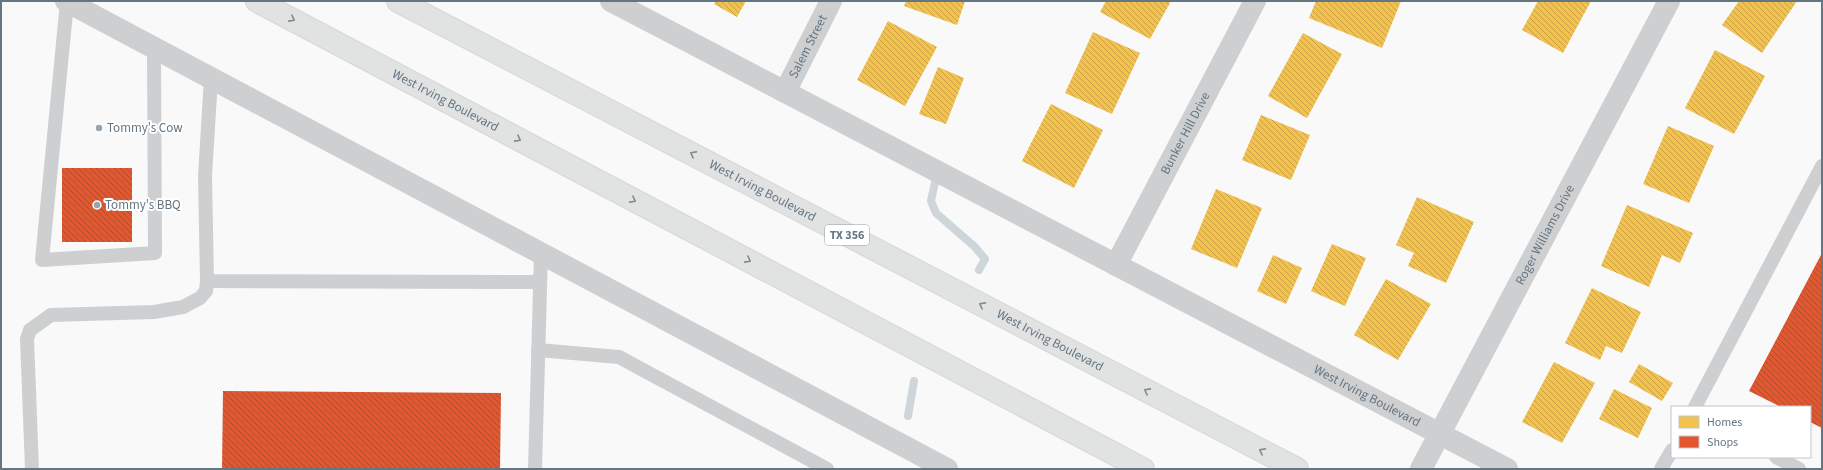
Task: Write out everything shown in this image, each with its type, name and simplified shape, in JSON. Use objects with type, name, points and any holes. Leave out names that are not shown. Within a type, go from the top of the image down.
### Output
[{"type":"main road","name":"West Irving Boulevard","points":[[257,1],[1143,469]]},
{"type":"main road","name":"West Irving Boulevard","points":[[398,1],[1297,469]]},
{"type":"street","points":[[66,1],[947,469]]},
{"type":"street","name":"West Irving Boulevard","points":[[611,1],[1507,469]]},
{"type":"street","name":"Salem Street","points":[[785,92],[831,1]]},
{"type":"street","name":"Bunker Hill Drive","points":[[1116,265],[1255,1]]},
{"type":"street","name":"Roger Williams Drive","points":[[1421,469],[1669,1]]},
{"type":"lane","points":[[66,1],[42,260],[155,253],[154,48]]},
{"type":"lane","points":[[32,469],[27,339],[30,330],[51,315],[154,312],[183,307],[200,298],[206,291],[205,176],[211,78]]},
{"type":"lane","points":[[1696,406],[1822,166]]},
{"type":"lane","points":[[535,469],[541,253]]},
{"type":"lane","points":[[207,281],[540,282]]},
{"type":"lane","points":[[538,350],[619,357],[827,469]]},
{"type":"lane","points":[[1662,469],[1671,452]]},
{"type":"lane","points":[[1778,458],[1800,469]]},
{"type":"building: Homes","points":[[716,1],[746,1],[737,17],[714,4]]},
{"type":"building: Homes","points":[[906,1],[965,1],[957,25],[904,6]]},
{"type":"building: Homes","points":[[1106,1],[1171,1],[1150,39],[1100,12]]},
{"type":"building: Homes","points":[[1316,1],[1401,1],[1382,48],[1309,18]]},
{"type":"building: Homes","points":[[1538,1],[1591,1],[1563,53],[1522,30]]},
{"type":"building: Homes","points":[[1739,1],[1797,1],[1762,53],[1722,25]]},
{"type":"building: Homes","points":[[888,21],[937,47],[905,106],[857,80]]},
{"type":"building: Homes","points":[[1093,32],[1140,53],[1112,114],[1065,93]]},
{"type":"building: Homes","points":[[1303,33],[1342,54],[1307,118],[1268,96]]},
{"type":"building: Homes","points":[[1715,50],[1765,76],[1734,134],[1685,108]]},
{"type":"building: Homes","points":[[938,67],[964,78],[946,124],[919,114]]},
{"type":"building: Homes","points":[[1051,104],[1103,130],[1074,188],[1022,161]]},
{"type":"building: Homes","points":[[1261,115],[1310,135],[1291,180],[1242,160]]},
{"type":"building: Homes","points":[[1668,126],[1714,146],[1689,203],[1643,184]]},
{"type":"building: Homes","points":[[1216,189],[1262,208],[1237,268],[1191,249]]},
{"type":"building: Homes","points":[[1417,197],[1474,222],[1446,283],[1408,266],[1414,253],[1396,245]]},
{"type":"building: Homes","points":[[1627,205],[1693,233],[1680,263],[1662,255],[1649,287],[1601,266]]},
{"type":"building: Homes","points":[[1332,244],[1366,258],[1345,306],[1311,291]]},
{"type":"building: Homes","points":[[1273,255],[1302,268],[1286,304],[1257,291]]},
{"type":"building: Homes","points":[[1386,279],[1431,304],[1398,360],[1354,335]]},
{"type":"building: Homes","points":[[1592,288],[1641,312],[1622,353],[1606,346],[1600,360],[1565,343]]},
{"type":"building: Homes","points":[[1554,362],[1595,383],[1562,443],[1522,422]]},
{"type":"building: Homes","points":[[1639,364],[1673,383],[1662,401],[1629,382]]},
{"type":"building: Homes","points":[[1614,389],[1652,408],[1638,438],[1599,419]]},
{"type":"building: Shops","name":"Tommy's BBQ","points":[[62,168],[132,168],[132,242],[62,242]]},
{"type":"building: Shops","points":[[1822,253],[1822,428],[1811,422],[1811,406],[1779,406],[1749,391]]},
{"type":"building: Shops","points":[[223,391],[501,393],[500,469],[222,469]]},
{"type":"waterway","points":[[937,173],[931,201],[936,213],[975,247],[985,259],[979,270]]},
{"type":"waterway","points":[[908,416],[914,381]]},
{"type":"place","name":"Tommy's Cow","points":[[99,128]]},
{"type":"place","name":"Tommy's BBQ","points":[[97,205]]}]
